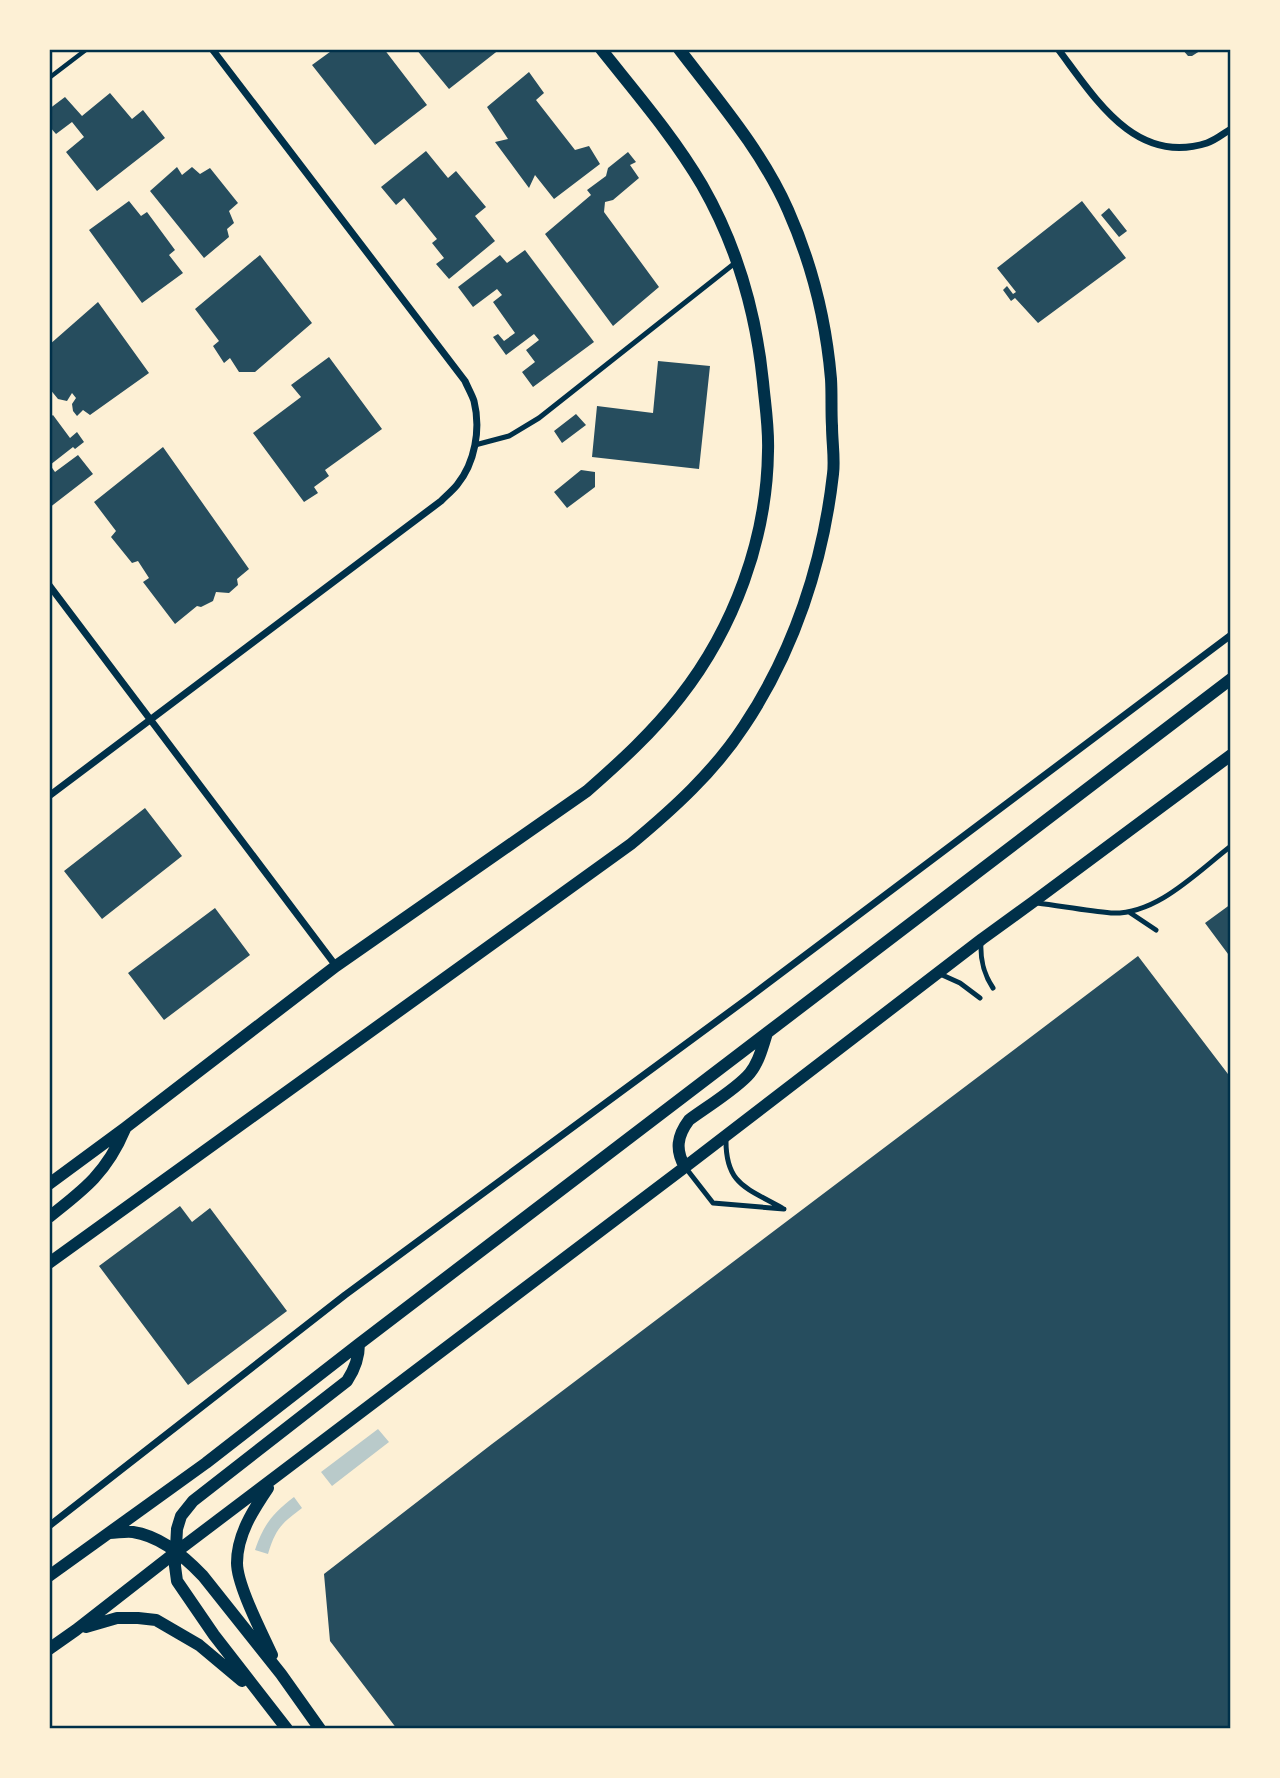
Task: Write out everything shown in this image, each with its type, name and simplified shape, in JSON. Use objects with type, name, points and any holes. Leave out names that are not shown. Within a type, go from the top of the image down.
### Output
[{"type":"street","points":[[49,796],[441,501],[457,485],[468,467],[475,445],[477,424],[474,401],[465,381],[212,49]]},
{"type":"street","points":[[49,1184],[337,966],[587,791],[619,764],[680,697],[706,661],[725,626],[746,576],[765,494],[768,450],[760,353],[752,309],[723,225],[708,196],[679,148],[601,49]]},
{"type":"street","points":[[49,1263],[631,844],[668,814],[712,768],[744,727],[773,678],[794,634],[806,600],[826,522],[833,471],[831,380],[826,337],[818,293],[788,209],[743,132],[679,49]]},
{"type":"street","points":[[1058,49],[1100,104],[1122,127],[1148,143],[1179,148],[1209,142],[1231,129]]},
{"type":"street","points":[[49,585],[337,966]]},
{"type":"street","points":[[49,1526],[345,1295],[762,988],[1231,635]]},
{"type":"street","points":[[49,1576],[206,1463],[1231,679]]},
{"type":"street","points":[[49,1649],[937,973],[1231,755]]},
{"type":"street","points":[[685,1167],[678,1148],[683,1128],[689,1120],[750,1073],[761,1054],[767,1032]]},
{"type":"street","points":[[49,1217],[97,1177],[113,1154],[125,1128]]},
{"type":"street","points":[[287,1729],[183,1592],[174,1566],[177,1529],[181,1517],[193,1502],[347,1381],[359,1357],[359,1344]]},
{"type":"street","points":[[275,1478],[240,1538],[237,1565],[244,1592],[281,1674]]},
{"type":"street","points":[[110,1533],[133,1532],[155,1539],[190,1563],[281,1674],[320,1729]]},
{"type":"street","points":[[76,1630],[117,1618],[156,1620],[200,1645],[265,1702]]},
{"type":"lane","points":[[475,445],[509,436],[532,423],[737,261]]},
{"type":"lane","points":[[1033,902],[1113,913],[1144,908],[1159,901],[1231,846]]},
{"type":"lane","points":[[1129,912],[1156,930]]},
{"type":"lane","points":[[982,939],[982,964],[993,988]]},
{"type":"lane","points":[[937,973],[960,983],[980,998]]},
{"type":"lane","points":[[685,1167],[713,1203],[784,1209],[738,1184],[728,1160],[726,1135]]},
{"type":"path","points":[[49,78],[87,49]]},
{"type":"shaded area","points":[[378,1429],[389,1442],[332,1486],[321,1472]]},
{"type":"shaded area","points":[[294,1497],[302,1508],[280,1527],[268,1554],[255,1550],[270,1520]]},
{"type":"building","points":[[334,49],[384,49],[427,105],[375,145],[312,65]]},
{"type":"building","points":[[416,49],[500,49],[449,89]]},
{"type":"building","points":[[1182,49],[1203,49],[1188,56]]},
{"type":"building","points":[[529,72],[544,93],[536,100],[575,150],[589,146],[600,164],[554,199],[535,175],[529,188],[495,142],[508,139],[487,107]]},
{"type":"building","points":[[110,93],[132,119],[143,110],[165,138],[97,191],[66,152],[84,137],[72,122],[56,134],[49,126],[49,109],[65,97],[82,116]]},
{"type":"building","points":[[426,151],[448,178],[456,171],[486,207],[475,216],[495,241],[449,279],[436,264],[444,258],[432,243],[437,239],[404,198],[396,205],[381,187]]},
{"type":"building","points":[[628,152],[636,162],[630,165],[639,178],[613,200],[605,202],[604,212],[659,287],[613,326],[545,234],[591,195],[587,190],[606,176],[608,168]]},
{"type":"building","points":[[177,167],[182,175],[192,167],[200,174],[210,168],[238,203],[229,211],[234,223],[227,229],[229,237],[204,258],[150,191]]},
{"type":"building","points":[[129,201],[141,216],[147,212],[175,250],[169,255],[183,273],[142,303],[89,230]]},
{"type":"building","points":[[1082,201],[1126,258],[1038,323],[1015,298],[1011,301],[1003,290],[1007,286],[1013,294],[1016,292],[997,268]]},
{"type":"building","points":[[1109,208],[1127,231],[1119,237],[1101,215]]},
{"type":"building","points":[[525,250],[594,342],[533,387],[522,372],[535,362],[526,350],[539,340],[534,334],[506,355],[493,337],[498,334],[504,341],[515,333],[493,302],[502,295],[497,289],[473,307],[458,287],[500,255],[507,263]]},
{"type":"building","points":[[260,255],[312,323],[255,372],[239,372],[230,358],[224,363],[213,346],[219,341],[195,309]]},
{"type":"building","points":[[98,302],[149,373],[90,415],[83,410],[77,416],[72,404],[76,398],[72,393],[67,401],[58,399],[49,388],[52,373],[49,370],[49,345]]},
{"type":"building","points":[[329,357],[382,429],[325,470],[329,476],[314,487],[318,493],[304,502],[253,433],[301,397],[291,385]]},
{"type":"building","points":[[658,361],[710,366],[699,469],[592,457],[597,406],[653,413]]},
{"type":"building","points":[[576,414],[586,425],[562,443],[554,431]]},
{"type":"building","points":[[53,415],[70,438],[77,432],[84,442],[50,465],[55,472],[78,455],[93,474],[49,508],[49,418]]},
{"type":"building","points":[[163,447],[249,569],[237,579],[238,585],[229,593],[216,592],[213,601],[201,607],[197,606],[175,624],[143,582],[149,578],[138,561],[132,563],[111,537],[116,531],[94,502]]},
{"type":"building","points":[[581,470],[595,472],[595,487],[567,508],[554,492]]},
{"type":"building","points":[[145,808],[182,856],[102,919],[64,871]]},
{"type":"building","points":[[1231,904],[1231,958],[1205,923]]},
{"type":"building","points":[[215,908],[250,955],[164,1020],[128,973]]},
{"type":"building","points":[[1138,956],[1231,1078],[1231,1729],[397,1729],[330,1641],[324,1574]]},
{"type":"building","points":[[180,1206],[192,1222],[210,1208],[287,1311],[188,1385],[99,1266]]}]
